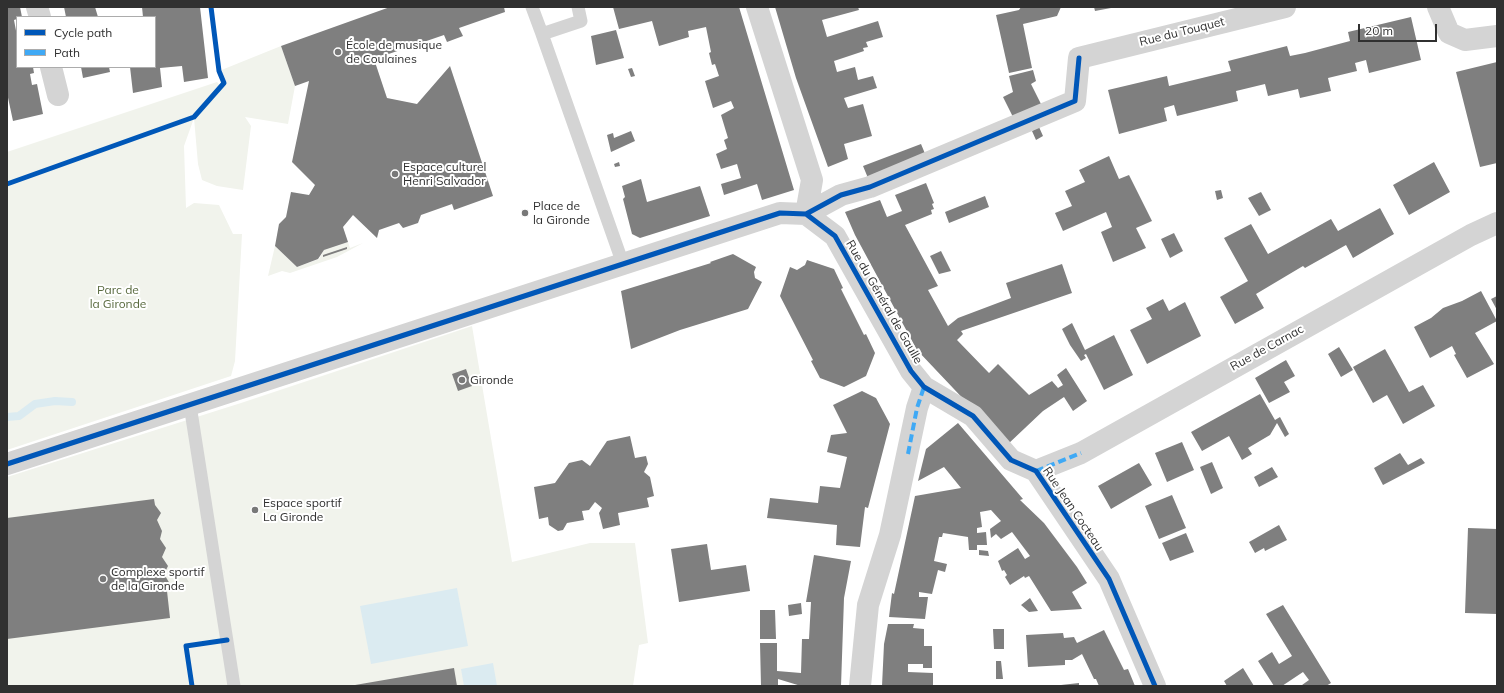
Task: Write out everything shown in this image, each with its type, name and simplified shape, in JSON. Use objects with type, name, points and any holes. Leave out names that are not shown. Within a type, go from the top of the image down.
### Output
[{"type":"street","points":[[7,464],[780,213],[806,214],[812,180],[757,7]]},
{"type":"street","name":"Rue du Touquet","points":[[806,214],[841,195],[870,187],[1075,101],[1079,58],[1285,7]]},
{"type":"street","points":[[1438,7],[1449,33],[1465,40],[1497,36]]},
{"type":"street","points":[[51,68],[58,95]]},
{"type":"street","name":"Rue du Général de Gaulle","points":[[806,214],[835,236],[911,371],[924,387]]},
{"type":"street","name":"Rue de Carnac","points":[[1036,471],[1081,452],[1471,235],[1497,223]]},
{"type":"street","points":[[860,686],[868,605],[890,535],[917,408],[924,387]]},
{"type":"street","name":"Rue Jean Cocteau","points":[[924,387],[973,416],[1011,460],[1036,471],[1109,579],[1155,686]]},
{"type":"lane","points":[[532,7],[623,264]]},
{"type":"lane","points":[[542,34],[580,21],[578,7]]},
{"type":"lane","points":[[190,405],[234,686]]},
{"type":"green space","name":"Parc de la Gironde","points":[[281,46],[295,86],[288,124],[245,117],[251,126],[243,190],[217,186],[202,180],[198,164],[194,118],[184,146],[186,208],[194,203],[219,205],[233,234],[242,234],[235,361],[231,376],[7,450],[7,152],[217,82],[222,87],[224,81],[219,71]]},
{"type":"green space","points":[[348,242],[350,248],[363,243],[337,257],[290,273],[282,271],[268,276],[275,246],[297,267],[319,259],[324,250]]},
{"type":"green space","name":"Espace sportif La Gironde","points":[[472,326],[512,562],[590,543],[635,543],[648,643],[639,645],[633,686],[7,686],[7,477],[241,403]]},
{"type":"shaded area","points":[[457,588],[468,646],[371,664],[360,606]]},
{"type":"shaded area","points":[[493,663],[497,686],[464,686],[461,669]]},
{"type":"building","points":[[7,7],[20,7],[22,16],[16,16],[16,19],[14,20],[16,31],[16,68],[33,68],[34,73],[30,74],[32,85],[37,84],[43,114],[13,121],[7,93]]},
{"type":"building","points":[[64,7],[95,7],[98,16],[66,16]]},
{"type":"building","points":[[142,7],[200,7],[208,78],[184,82],[182,66],[160,68],[162,87],[133,93],[130,68],[156,68],[156,16],[143,16]]},
{"type":"building","name":"Espace culturel Henri Salvador","points":[[390,7],[504,7],[505,12],[459,28],[463,36],[447,42],[444,35],[374,59],[387,98],[417,104],[450,66],[493,196],[454,210],[452,204],[421,215],[418,223],[403,228],[399,223],[379,230],[377,238],[353,215],[343,227],[348,242],[324,250],[318,259],[297,267],[275,246],[279,224],[286,217],[291,192],[309,195],[315,185],[292,162],[309,81],[295,86],[281,46]]},
{"type":"building","points":[[613,7],[739,7],[794,190],[762,200],[757,184],[724,195],[721,184],[741,178],[737,164],[721,169],[716,154],[727,149],[724,140],[728,138],[721,115],[734,108],[731,101],[713,108],[705,81],[719,76],[715,64],[712,65],[706,27],[688,31],[689,37],[659,46],[652,21],[619,29]]},
{"type":"building","points":[[775,7],[858,7],[859,10],[822,20],[827,37],[878,21],[883,37],[866,42],[868,47],[863,48],[864,51],[834,61],[837,72],[855,67],[858,80],[873,76],[877,88],[844,98],[848,108],[863,104],[872,136],[844,144],[848,159],[828,167],[796,78]]},
{"type":"building","points":[[1021,7],[1061,7],[1057,16],[1023,24],[1032,68],[1009,73],[996,15],[1019,10]]},
{"type":"building","points":[[1094,7],[1110,7],[1111,8],[1095,11]]},
{"type":"building","points":[[1411,17],[1421,60],[1369,73],[1366,60],[1355,63],[1357,71],[1328,78],[1331,91],[1300,98],[1298,89],[1268,96],[1265,84],[1236,91],[1238,101],[1177,116],[1174,105],[1164,108],[1167,121],[1119,134],[1108,90],[1167,76],[1169,86],[1231,71],[1228,61],[1287,46],[1290,56],[1305,53],[1350,41],[1348,32]]},
{"type":"building","points":[[616,30],[624,58],[596,65],[591,36]]},
{"type":"building","points":[[1497,62],[1497,163],[1480,167],[1456,72]]},
{"type":"building","points":[[81,68],[109,68],[110,72],[83,78]]},
{"type":"building","points":[[632,68],[635,76],[631,77],[628,69]]},
{"type":"building","points":[[1033,70],[1036,81],[1031,84],[1043,108],[1015,121],[1003,97],[1013,92],[1009,76]]},
{"type":"building","points":[[1039,127],[1043,136],[1036,140],[1032,131]]},
{"type":"building","points":[[631,131],[635,141],[611,152],[607,135],[613,133],[614,138]]},
{"type":"building","points":[[921,144],[926,156],[868,178],[863,166]]},
{"type":"building","points":[[1109,156],[1119,179],[1129,175],[1152,221],[1136,228],[1146,248],[1113,262],[1101,232],[1112,227],[1106,212],[1063,231],[1055,213],[1072,206],[1065,191],[1085,182],[1079,170]]},
{"type":"building","points":[[619,162],[620,166],[615,167],[614,164]]},
{"type":"building","points":[[1434,162],[1450,192],[1409,215],[1393,185]]},
{"type":"building","points":[[641,179],[647,202],[700,186],[710,216],[640,238],[632,234],[623,199],[625,197],[622,186]]},
{"type":"building","points":[[926,183],[934,203],[932,204],[934,209],[931,210],[932,214],[905,225],[938,286],[928,290],[948,326],[958,318],[1011,298],[1006,283],[1062,264],[1072,293],[961,331],[963,334],[957,340],[989,373],[998,364],[1029,395],[1052,381],[1058,388],[1063,385],[1057,375],[1066,368],[1087,401],[1073,411],[1064,397],[1043,411],[1007,445],[917,350],[855,235],[845,212],[880,200],[887,217],[902,211],[895,195]]},
{"type":"building","points":[[1221,190],[1223,198],[1217,200],[1215,191]]},
{"type":"building","points":[[1261,192],[1271,210],[1259,216],[1248,198]]},
{"type":"building","points":[[985,196],[989,207],[949,223],[945,212]]},
{"type":"building","points":[[1380,208],[1394,234],[1353,258],[1346,245],[1305,268],[1303,266],[1256,294],[1264,308],[1235,324],[1220,297],[1248,281],[1224,238],[1251,224],[1268,254],[1331,219],[1338,231]]},
{"type":"building","points":[[1174,233],[1183,251],[1170,258],[1161,239]]},
{"type":"building","points":[[347,247],[347,249],[323,257],[323,255]]},
{"type":"building","points":[[941,251],[951,271],[939,274],[930,256]]},
{"type":"building","points":[[733,254],[756,267],[754,272],[755,278],[762,282],[748,309],[680,330],[631,349],[621,291],[711,263],[710,262]]},
{"type":"building","points":[[807,260],[834,269],[843,288],[841,289],[864,335],[866,334],[875,353],[866,376],[844,387],[820,378],[811,361],[813,360],[780,296],[790,267],[797,270],[805,265]]},
{"type":"building","points":[[1481,291],[1497,321],[1475,333],[1494,364],[1467,378],[1454,355],[1456,354],[1452,346],[1430,358],[1414,327],[1431,318],[1443,308],[1462,301]]},
{"type":"building","points":[[1497,296],[1497,310],[1491,299]]},
{"type":"building","points":[[1163,299],[1169,311],[1185,302],[1201,336],[1147,364],[1130,330],[1152,319],[1146,308]]},
{"type":"building","points":[[1072,323],[1085,350],[1114,335],[1133,375],[1104,390],[1086,354],[1084,355],[1086,358],[1081,361],[1070,345],[1062,329]]},
{"type":"building","points":[[1339,347],[1353,370],[1341,377],[1328,354]]},
{"type":"building","points":[[1385,349],[1409,392],[1423,385],[1435,406],[1403,424],[1387,395],[1373,403],[1353,367]]},
{"type":"building","points":[[1286,360],[1295,376],[1284,382],[1290,392],[1269,403],[1255,378]]},
{"type":"building","name":"Gironde","points":[[466,369],[472,386],[458,391],[452,374]]},
{"type":"building","points":[[862,391],[876,398],[890,424],[868,508],[865,507],[860,547],[836,545],[837,525],[767,518],[770,498],[818,503],[820,486],[840,488],[847,457],[827,452],[831,435],[847,433],[833,405]]},
{"type":"building","points":[[1260,394],[1275,420],[1280,417],[1289,434],[1285,437],[1277,423],[1270,435],[1248,448],[1252,454],[1242,460],[1229,436],[1202,451],[1191,432]]},
{"type":"building","points":[[958,423],[1023,499],[1020,500],[1044,523],[1077,567],[1087,583],[1072,592],[1082,609],[1051,611],[1029,576],[1025,578],[1024,576],[1010,585],[1005,577],[1007,575],[1004,570],[1002,571],[998,561],[1018,548],[1025,559],[1030,556],[1012,532],[1001,539],[996,534],[991,538],[990,529],[1001,521],[991,510],[980,512],[982,527],[977,528],[977,533],[986,532],[987,545],[977,545],[977,550],[969,550],[968,537],[943,533],[942,537],[939,537],[934,561],[947,564],[945,572],[938,570],[932,594],[919,592],[919,597],[928,597],[925,619],[889,617],[892,593],[894,594],[915,496],[961,488],[944,467],[918,481],[926,449]]},
{"type":"building","points":[[630,436],[635,458],[646,456],[648,464],[644,472],[650,477],[654,496],[647,498],[649,507],[618,513],[620,525],[603,529],[599,513],[602,508],[595,502],[589,510],[582,511],[584,520],[567,523],[563,530],[558,531],[549,525],[548,517],[539,519],[534,487],[555,483],[569,463],[582,460],[590,466],[607,441]]},
{"type":"building","points":[[1182,442],[1194,470],[1167,482],[1155,453]]},
{"type":"building","points":[[1400,453],[1408,465],[1421,458],[1425,463],[1383,485],[1374,468]]},
{"type":"building","points":[[1212,462],[1223,488],[1211,494],[1200,467]]},
{"type":"building","points":[[1139,463],[1152,485],[1111,509],[1098,486]]},
{"type":"building","points":[[1272,467],[1278,477],[1259,487],[1254,477]]},
{"type":"building","points":[[1172,495],[1186,528],[1159,539],[1145,506]]},
{"type":"building","points":[[154,499],[155,505],[161,513],[157,520],[162,531],[160,539],[166,548],[162,557],[168,566],[164,574],[170,584],[167,591],[170,618],[7,639],[7,518]]},
{"type":"building","points":[[1279,525],[1287,540],[1265,551],[1264,548],[1255,553],[1249,542]]},
{"type":"building","points":[[1468,528],[1497,529],[1497,614],[1465,613]]},
{"type":"building","points":[[1186,533],[1194,552],[1170,561],[1162,543]]},
{"type":"building","points":[[707,544],[711,570],[746,565],[750,591],[679,602],[671,549]]},
{"type":"building","points":[[979,550],[988,551],[989,556],[979,555]]},
{"type":"building","points":[[814,555],[851,561],[844,598],[841,686],[801,686],[778,679],[778,686],[761,686],[760,643],[777,643],[777,671],[801,673],[802,639],[809,639],[811,602],[806,602]]},
{"type":"building","points":[[1030,598],[1038,611],[1029,612],[1021,605]]},
{"type":"building","points":[[801,603],[802,614],[789,616],[788,605]]},
{"type":"building","points":[[1283,605],[1331,683],[1326,686],[1303,686],[1302,685],[1309,680],[1303,672],[1282,686],[1274,686],[1258,661],[1272,652],[1279,664],[1292,656],[1266,614]]},
{"type":"building","points":[[760,610],[775,610],[776,639],[760,639]]},
{"type":"building","points":[[888,624],[914,624],[913,628],[924,629],[924,646],[932,646],[932,668],[923,668],[923,664],[908,664],[908,672],[933,673],[933,686],[882,686],[884,644]]},
{"type":"building","points":[[993,629],[1004,629],[1004,649],[994,649]]},
{"type":"building","points":[[1104,630],[1124,670],[1128,669],[1135,686],[1099,686],[1082,654],[1072,660],[1065,660],[1065,665],[1028,667],[1026,635],[1063,633],[1064,638],[1074,637],[1077,643]]},
{"type":"building","points":[[996,661],[1001,661],[1003,679],[996,679]]},
{"type":"building","points":[[454,668],[457,686],[355,686],[355,685]]},
{"type":"building","points":[[1243,668],[1254,686],[1227,686],[1224,681]]},
{"type":"building","points":[[1079,683],[1079,686],[1061,686],[1061,685]]},
{"type":"waterway","points":[[7,417],[19,416],[35,404],[55,401],[72,402]]},
{"type":"marked path","points":[[908,454],[917,408],[924,387]]},
{"type":"marked path","points":[[1036,471],[1081,453]]},
{"type":"cycle path","points":[[7,184],[194,117],[224,83],[219,71],[211,7]]},
{"type":"cycle path","points":[[7,464],[780,213],[806,214],[841,195],[870,187],[1075,101],[1079,58]]},
{"type":"cycle path","points":[[806,214],[835,236],[911,371],[924,387],[973,416],[1011,460],[1036,471],[1109,579],[1155,686]]},
{"type":"cycle path","points":[[192,686],[186,646],[227,640]]},
{"type":"place","name":"École de musique de Coulaines","points":[[338,52]]},
{"type":"place","name":"Espace culturel Henri Salvador","points":[[395,174]]},
{"type":"place","name":"Place de la Gironde","points":[[525,213]]},
{"type":"place","name":"Gironde","points":[[462,380]]},
{"type":"place","name":"Espace sportif La Gironde","points":[[255,510]]},
{"type":"place","name":"Complexe sportif de la Gironde","points":[[103,579]]}]
